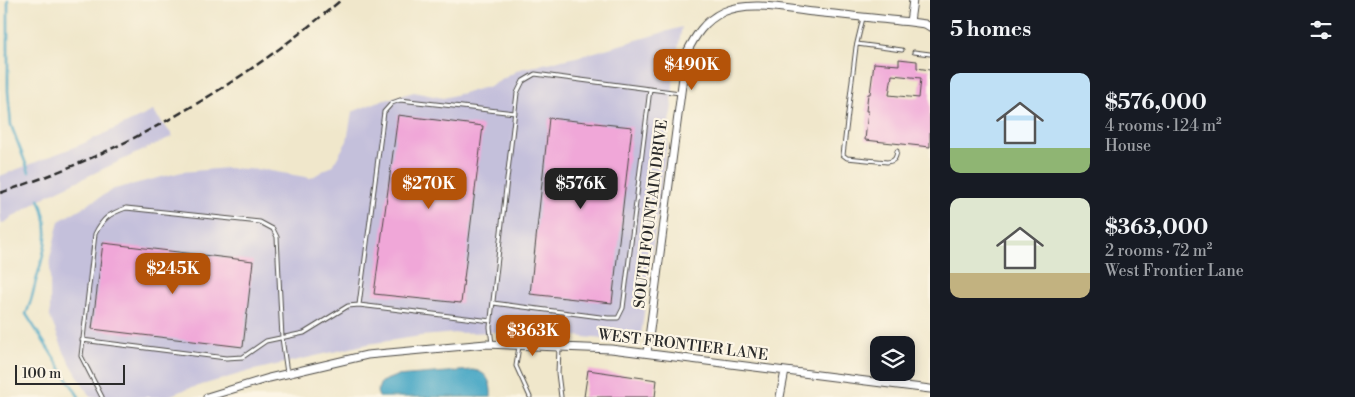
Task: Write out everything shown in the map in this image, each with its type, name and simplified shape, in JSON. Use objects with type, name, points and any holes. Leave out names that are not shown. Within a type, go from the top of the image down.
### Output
[{"type":"street","points":[[910,22],[913,0]]},
{"type":"street","name":"SOUTH FOUNTAIN DRIVE","points":[[648,353],[686,54],[702,27],[725,11],[751,6],[910,22],[930,26]]},
{"type":"street","name":"WEST FRONTIER LANE","points":[[207,397],[287,374],[367,355],[492,345],[611,349],[930,389]]},
{"type":"street","points":[[780,397],[785,371]]},
{"type":"lane","points":[[863,17],[857,44],[843,155],[847,158],[892,161],[896,158],[897,150]]},
{"type":"lane","points":[[857,44],[902,50]]},
{"type":"lane","points":[[914,52],[930,54]]},
{"type":"lane","points":[[492,345],[491,321],[514,113],[517,93],[523,80],[535,74],[681,93]]},
{"type":"lane","points":[[493,303],[618,318],[623,308],[650,88]]},
{"type":"lane","points":[[359,305],[384,112],[392,103],[400,100],[514,113]]},
{"type":"lane","points":[[102,397],[81,356],[95,234],[102,221],[113,213],[126,208],[260,222],[273,229],[277,237],[282,338],[287,374]]},
{"type":"lane","points":[[82,340],[226,358],[243,357],[266,341],[304,333],[348,306],[359,305],[491,321]]},
{"type":"lane","points":[[519,346],[516,366],[530,397]]},
{"type":"lane","points":[[560,347],[558,373],[561,397]]},
{"type":"shaded area","points":[[682,27],[674,69],[672,105],[640,343],[556,334],[508,332],[421,336],[368,344],[250,371],[166,397],[90,397],[65,354],[50,317],[50,258],[59,221],[114,189],[182,172],[227,168],[265,170],[311,178],[333,165],[347,141],[352,112],[377,102],[414,92],[443,98],[491,86],[520,69],[581,56]]},
{"type":"shaded area","points":[[153,111],[173,136],[50,194],[0,225],[0,176],[82,144]]},
{"type":"water","points":[[472,370],[485,375],[488,379],[491,387],[491,397],[379,397],[377,392],[381,382],[396,376]]},
{"type":"building","points":[[899,59],[917,61],[917,68],[930,70],[930,147],[865,140],[868,111],[866,111],[874,63],[899,65]],"holes":[[[892,75],[921,78],[919,98],[889,95]]]},
{"type":"building","points":[[398,115],[483,126],[461,303],[374,294]]},
{"type":"building","points":[[549,118],[632,127],[612,303],[530,294]]},
{"type":"building","points":[[103,243],[253,261],[243,347],[92,329]]},
{"type":"building","points":[[588,370],[657,380],[655,397],[584,397]]},
{"type":"waterway","points":[[8,0],[8,91],[11,125],[29,172]]},
{"type":"waterway","points":[[39,199],[45,221],[46,240],[31,302],[26,314],[79,397]]},
{"type":"railway","points":[[0,193],[93,157],[180,113],[262,61],[341,0]]}]
